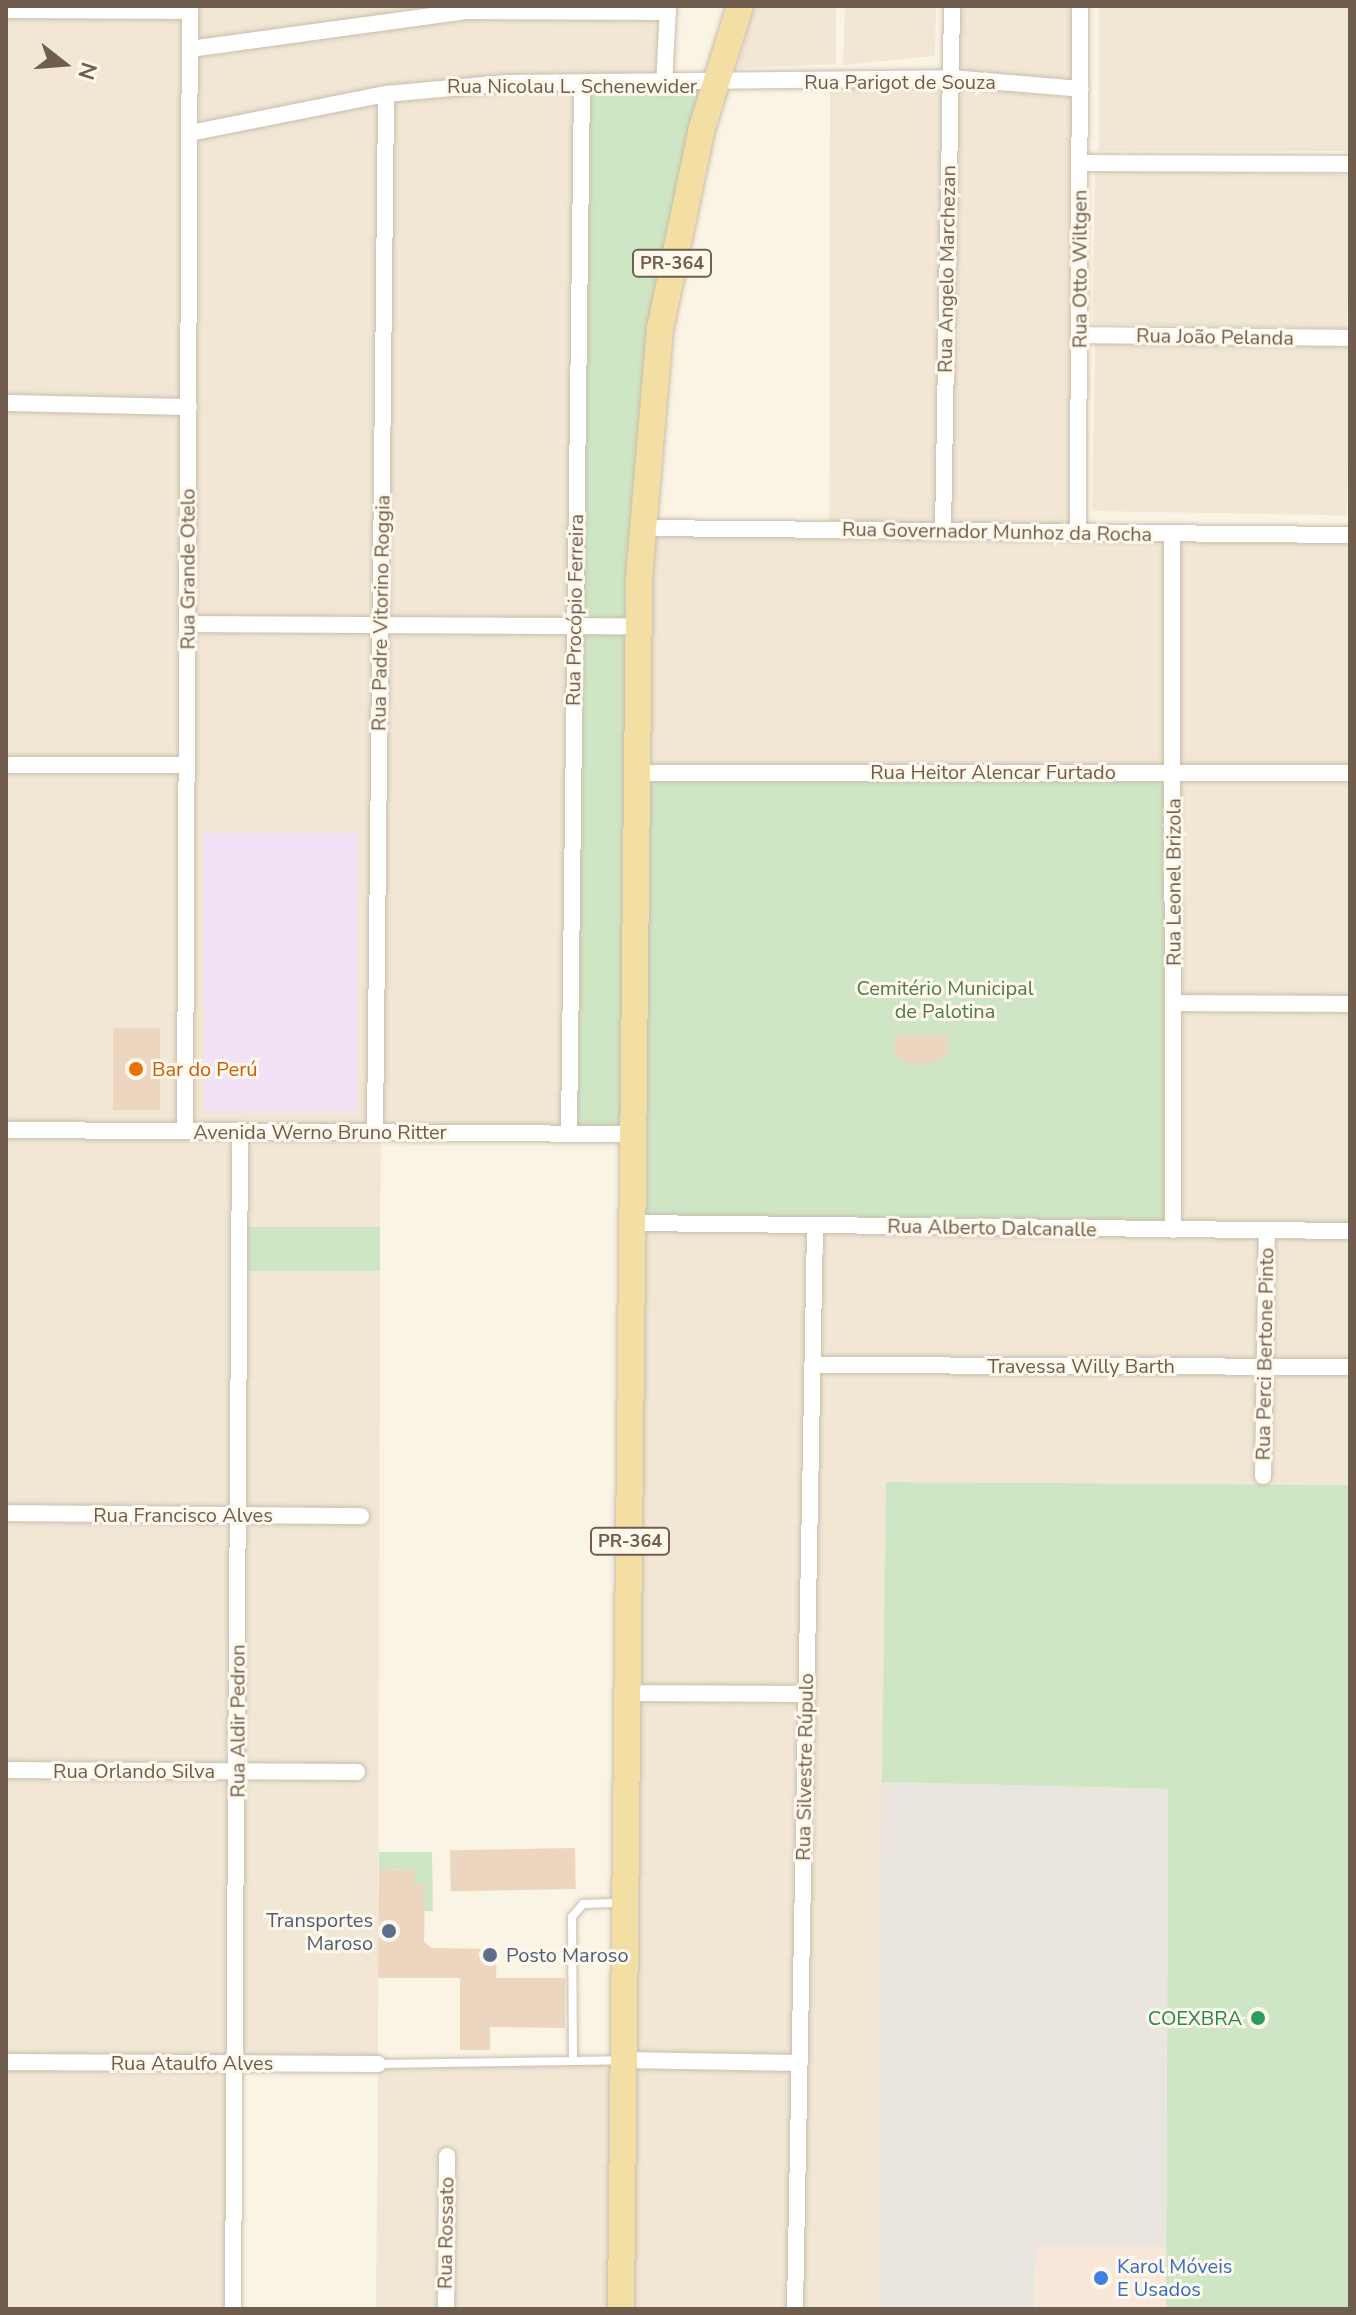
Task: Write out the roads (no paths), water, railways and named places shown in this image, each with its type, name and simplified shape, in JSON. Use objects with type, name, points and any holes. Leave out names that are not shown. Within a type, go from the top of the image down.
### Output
[{"type":"main road","name":"PR-364","points":[[621,2309],[635,773],[643,528],[660,329],[680,220],[740,6]]},
{"type":"street","name":"Rua Angelo Marchezan","points":[[943,532],[952,6]]},
{"type":"street","name":"Rua Otto Wiltgen","points":[[1078,533],[1080,6]]},
{"type":"street","points":[[6,10],[190,8]]},
{"type":"street","name":"Rua Grande Otelo","points":[[185,1131],[190,8]]},
{"type":"street","points":[[190,49],[466,11],[668,9],[664,86]]},
{"type":"street","name":"Rua Parigot de Souza","points":[[718,85],[951,78],[1081,89]]},
{"type":"street","name":"Rua Nicolau L. Schenewider","points":[[190,133],[386,94],[507,83],[718,85]]},
{"type":"street","name":"Rua Procópio Ferreira","points":[[569,1133],[582,86]]},
{"type":"street","name":"Rua Padre Vitorino Roggia","points":[[375,1132],[386,94]]},
{"type":"street","points":[[1080,163],[1350,164]]},
{"type":"street","name":"Rua João Pelanda","points":[[1080,335],[1350,338]]},
{"type":"street","points":[[6,403],[189,407]]},
{"type":"street","name":"Rua Governador Munhoz da Rocha","points":[[643,528],[1350,535]]},
{"type":"street","name":"Rua Leonel Brizola","points":[[1172,534],[1173,1230]]},
{"type":"street","points":[[188,624],[639,626]]},
{"type":"street","points":[[6,765],[187,765]]},
{"type":"street","name":"Rua Heitor Alencar Furtado","points":[[635,773],[1350,773]]},
{"type":"street","points":[[1174,1003],[1350,1004]]},
{"type":"street","name":"Avenida Werno Bruno Ritter","points":[[6,1130],[633,1134]]},
{"type":"street","name":"Rua Aldir Pedron","points":[[233,2309],[237,2063],[240,1132]]},
{"type":"street","name":"Rua Alberto Dalcanalle","points":[[633,1223],[1350,1231]]},
{"type":"street","name":"Rua Silvestre Rúpulo","points":[[795,2309],[815,1226]]},
{"type":"street","name":"Rua Perci Bertone Pinto","points":[[1263,1476],[1267,1231]]},
{"type":"street","name":"Travessa Willy Barth","points":[[812,1365],[1350,1367]]},
{"type":"street","name":"Rua Francisco Alves","points":[[6,1513],[361,1516]]},
{"type":"street","points":[[628,1693],[806,1694]]},
{"type":"street","name":"Rua Orlando Silva","points":[[6,1770],[357,1772]]},
{"type":"street","points":[[622,2060],[799,2063]]},
{"type":"street","name":"Rua Ataulfo Alves","points":[[6,2062],[378,2064]]},
{"type":"street","name":"Rua Rossato","points":[[446,2309],[447,2156]]},
{"type":"lane","points":[[573,2061],[572,1917],[583,1904],[624,1903]]},
{"type":"lane","points":[[378,2064],[622,2060]]},
{"type":"place","name":"Bar do Perú","points":[[136,1069]]},
{"type":"place","name":"Transportes Maroso","points":[[389,1931]]},
{"type":"place","name":"Posto Maroso","points":[[490,1955]]},
{"type":"place","name":"COEXBRA","points":[[1258,2018]]},
{"type":"place","name":"Karol Móveis E Usados","points":[[1101,2278]]},
{"type":"park label","name":"Cemitério Municipal de Palotina","points":[[945,1000]]}]
